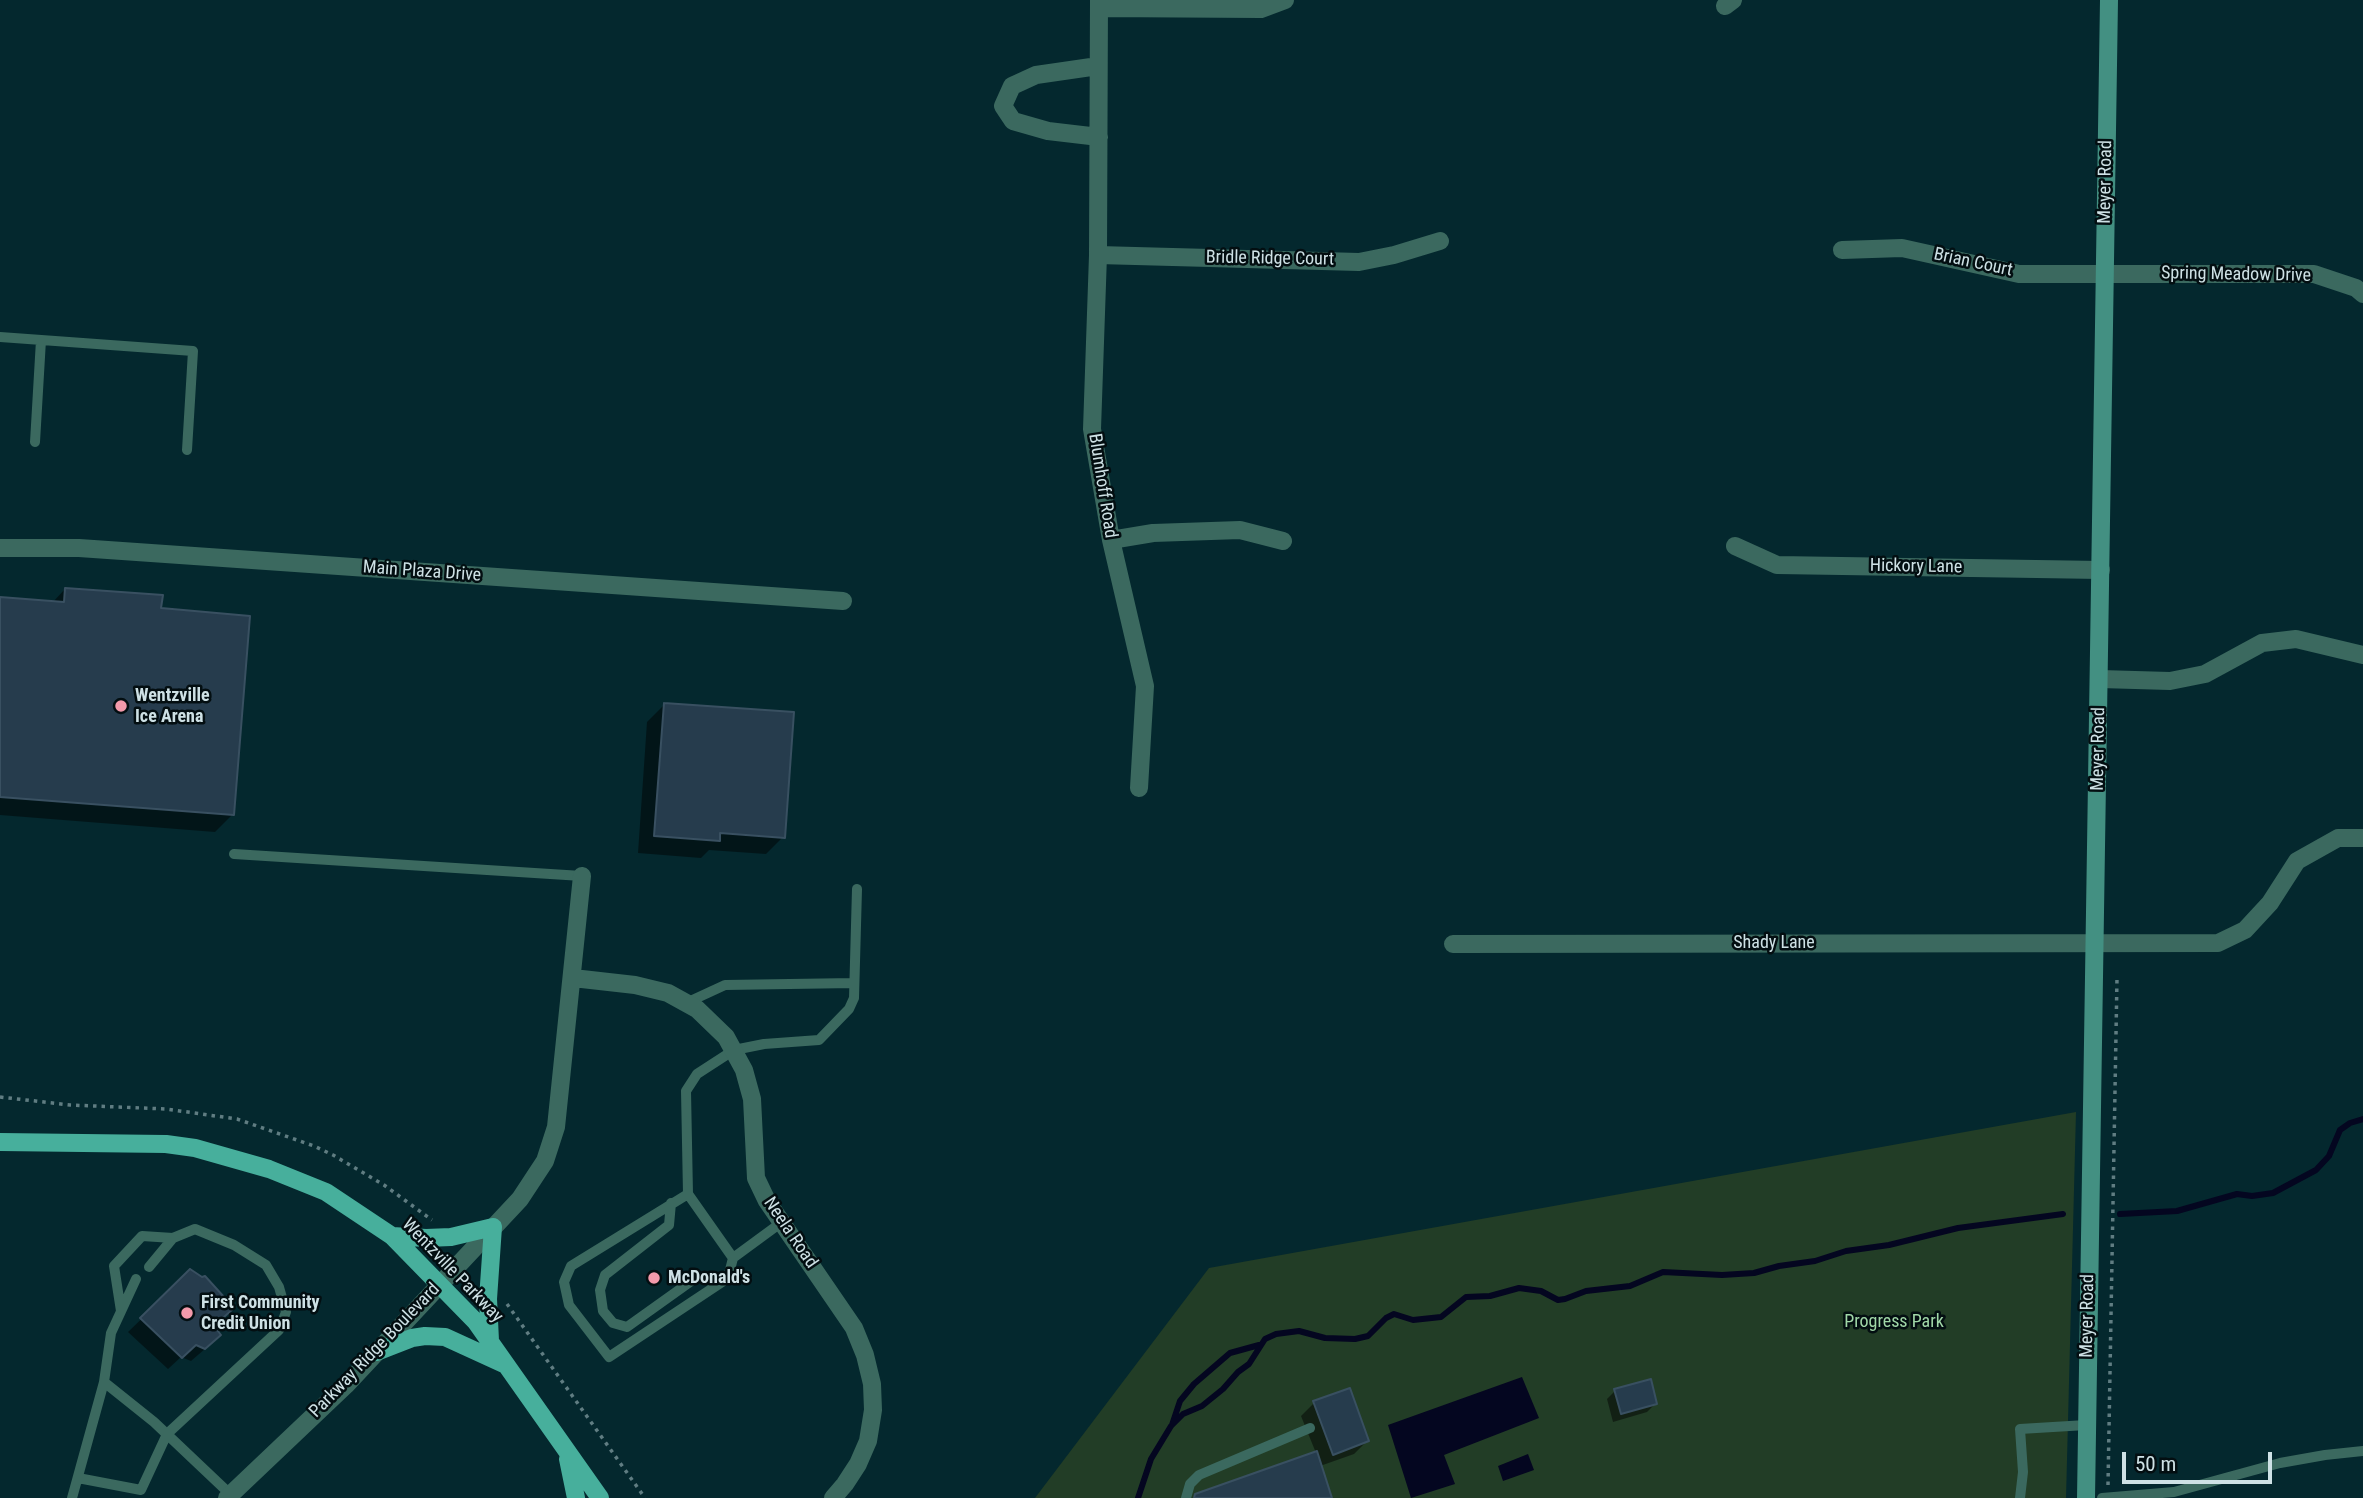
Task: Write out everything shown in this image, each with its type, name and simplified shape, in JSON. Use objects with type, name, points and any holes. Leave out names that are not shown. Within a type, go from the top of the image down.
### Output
[{"type":"main road","name":"Wentzville Parkway","points":[[0,1142],[166,1144],[195,1148],[269,1169],[326,1192],[392,1236],[476,1322],[600,1498]]},
{"type":"main road","points":[[392,1236],[451,1237],[493,1227],[488,1299],[490,1341]]},
{"type":"main road","points":[[376,1352],[412,1338],[445,1337],[507,1366]]},
{"type":"main road","points":[[566,1452],[576,1498]]},
{"type":"street","points":[[1099,4],[1261,9],[1284,0]]},
{"type":"street","name":"Meyer Road","points":[[2086,1498],[2109,0]]},
{"type":"street","name":"Blumhoff Road","points":[[1099,4],[1098,255],[1092,429],[1111,540],[1145,686],[1139,788]]},
{"type":"street","points":[[1098,65],[1036,75],[1012,86],[1003,106],[1013,121],[1048,131],[1099,137]]},
{"type":"street","name":"Bridle Ridge Court","points":[[1098,255],[1360,262],[1440,241]]},
{"type":"street","name":"Brian Court","points":[[1842,250],[1902,248],[2019,274],[2105,272]]},
{"type":"street","name":"Spring Meadow Drive","points":[[2105,272],[2314,274],[2361,286]]},
{"type":"street","points":[[1111,540],[1153,533],[1240,530],[1283,541]]},
{"type":"street","name":"Hickory Lane","points":[[1735,546],[1777,565],[2101,570]]},
{"type":"street","name":"Main Plaza Drive","points":[[0,548],[79,548],[843,601]]},
{"type":"street","points":[[2100,679],[2170,681],[2205,674],[2262,643],[2296,639],[2363,655]]},
{"type":"street","name":"Shady Lane","points":[[1453,944],[2218,943],[2245,930],[2270,903],[2297,861],[2338,838],[2363,838]]},
{"type":"street","name":"Parkway Ridge Boulevard","points":[[229,1496],[345,1385],[520,1199],[545,1161],[556,1127],[582,876]]},
{"type":"street","name":"Neela Road","points":[[573,978],[635,985],[668,993],[697,1009],[726,1037],[744,1070],[752,1099],[755,1178],[854,1328],[865,1355],[872,1384],[873,1410],[868,1441],[858,1464],[833,1498]]},
{"type":"lane","points":[[0,337],[193,351],[187,450]]},
{"type":"lane","points":[[35,442],[41,340]]},
{"type":"lane","points":[[234,854],[582,876]]},
{"type":"lane","points":[[733,1258],[688,1194],[686,1091],[697,1074],[733,1050],[764,1044],[819,1040],[849,1009],[854,998],[857,889]]},
{"type":"lane","points":[[686,1003],[725,985],[854,984]]},
{"type":"lane","points":[[688,1194],[571,1266],[564,1282],[569,1305],[609,1357],[728,1278],[733,1258],[782,1222]]},
{"type":"lane","points":[[671,1203],[669,1225],[605,1275],[600,1290],[603,1311],[613,1324],[627,1327],[697,1277],[728,1278]]},
{"type":"lane","points":[[78,1478],[141,1490],[167,1434],[279,1330],[286,1312],[279,1287],[266,1265],[234,1245],[195,1229],[173,1238],[142,1237],[114,1266],[121,1311]]},
{"type":"lane","points":[[149,1267],[173,1238]]},
{"type":"lane","points":[[72,1498],[104,1382],[111,1333],[136,1279]]},
{"type":"lane","points":[[104,1382],[167,1434],[229,1496]]},
{"type":"lane","points":[[2020,1498],[2020,1429],[2086,1425]]},
{"type":"lane","points":[[1185,1498],[1190,1484],[1199,1475],[1310,1428]]},
{"type":"lane","points":[[2102,1498],[2174,1492],[2280,1463],[2363,1451]]},
{"type":"path","points":[[2108,1497],[2117,978]]},
{"type":"path","points":[[0,1097],[70,1105],[166,1110],[237,1119]]},
{"type":"green space","name":"Progress Park","points":[[2076,1112],[2066,1498],[1035,1498],[1209,1268]]},
{"type":"water","points":[[1522,1377],[1539,1418],[1444,1455],[1455,1484],[1411,1498],[1388,1425]]},
{"type":"water","points":[[1528,1454],[1534,1470],[1503,1481],[1498,1466]]},
{"type":"building","name":"Wentzville Ice Arena","points":[[65,588],[163,595],[161,608],[250,616],[234,815],[0,797],[0,597],[64,602]]},
{"type":"building","points":[[664,703],[794,712],[785,838],[720,833],[720,841],[654,836]]},
{"type":"building","name":"First Community Credit Union","points":[[190,1269],[202,1277],[205,1276],[234,1308],[214,1326],[221,1335],[205,1349],[196,1345],[182,1358],[140,1318]]},
{"type":"building","points":[[1651,1379],[1657,1404],[1621,1414],[1614,1389]]},
{"type":"building","points":[[1350,1388],[1369,1441],[1333,1455],[1313,1401]]},
{"type":"building","points":[[1317,1451],[1332,1498],[1194,1498],[1195,1494]]},
{"type":"waterway","points":[[2120,1214],[2177,1211],[2237,1194],[2252,1196],[2273,1193],[2316,1170],[2329,1156],[2340,1130],[2363,1119]]},
{"type":"waterway","points":[[1138,1498],[1151,1459],[1171,1426],[1183,1414],[1202,1406],[1223,1389],[1249,1364],[1265,1339],[1276,1334],[1299,1331],[1325,1338],[1355,1339],[1368,1336],[1386,1318],[1394,1314],[1413,1320],[1441,1317],[1466,1297],[1490,1296],[1519,1288],[1541,1291],[1558,1300],[1586,1291],[1630,1286],[1663,1272],[1722,1275],[1754,1273],[1958,1228],[2063,1214]]},
{"type":"waterway","points":[[1172,1425],[1180,1401],[1194,1384],[1230,1353],[1259,1345]]},
{"type":"place","name":"Wentzville Ice Arena","points":[[121,706]]},
{"type":"place","name":"McDonald's","points":[[654,1278]]},
{"type":"place","name":"First Community Credit Union","points":[[187,1313]]}]
